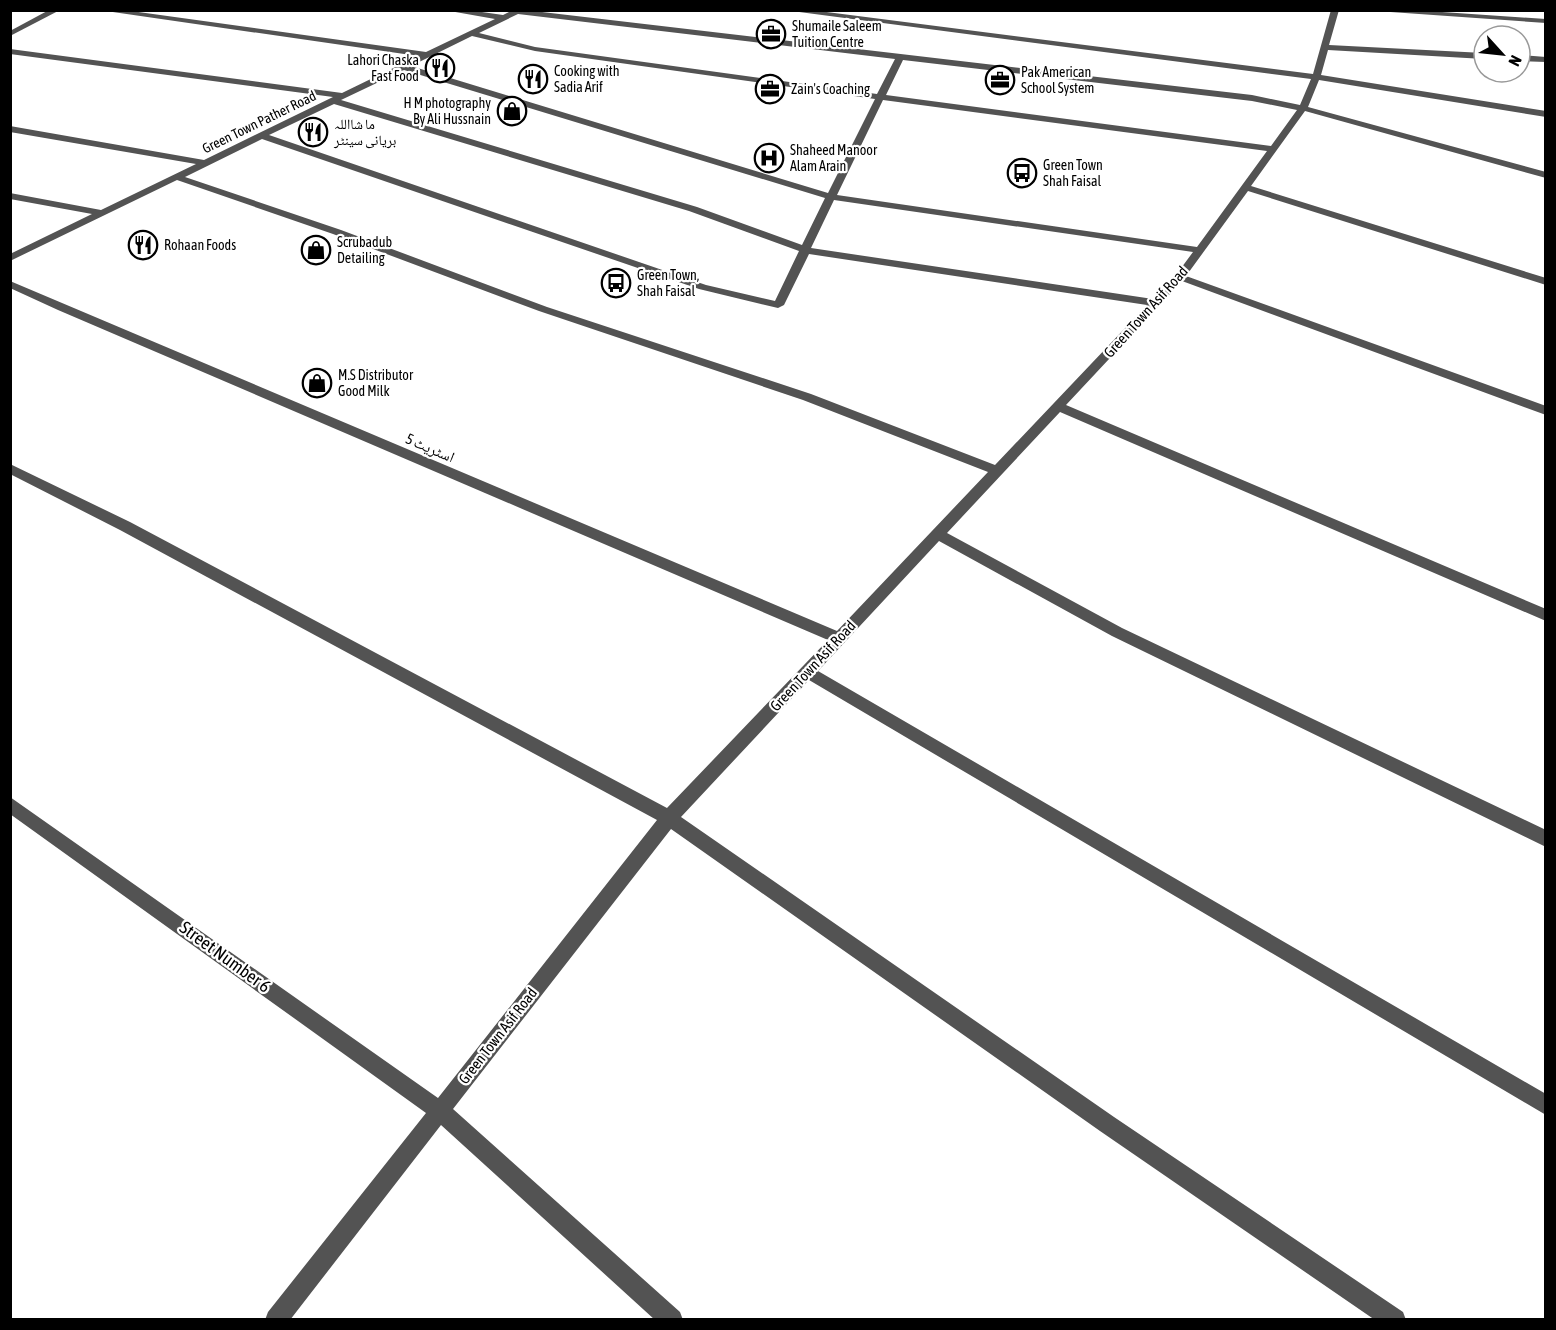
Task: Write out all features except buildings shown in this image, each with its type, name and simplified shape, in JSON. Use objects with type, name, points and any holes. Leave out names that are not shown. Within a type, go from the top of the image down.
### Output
[{"type":"street","points":[[10,34],[56,10]]},
{"type":"street","points":[[103,10],[428,55]]},
{"type":"street","points":[[448,10],[504,18]]},
{"type":"street","points":[[788,10],[1316,77],[1545,114]]},
{"type":"street","name":"Green Town Asif Road","points":[[276,1320],[669,818],[1059,407],[1180,276],[1303,108],[1316,77],[1335,10]]},
{"type":"street","points":[[1366,10],[1545,21]]},
{"type":"street","points":[[519,11],[1240,96],[1303,108],[1545,175]]},
{"type":"street","name":"Green Town Pather Road","points":[[10,258],[519,11]]},
{"type":"street","points":[[472,34],[535,49],[880,98],[1273,149]]},
{"type":"street","points":[[1325,47],[1472,55]]},
{"type":"street","points":[[10,51],[339,99],[693,208],[805,250],[1156,303]]},
{"type":"street","points":[[262,136],[704,287],[778,305],[900,57]]},
{"type":"street","points":[[404,67],[831,197],[1199,250]]},
{"type":"street","points":[[10,129],[206,163]]},
{"type":"street","points":[[177,177],[337,232],[543,309],[807,397],[998,471]]},
{"type":"street","points":[[1245,187],[1545,282]]},
{"type":"street","points":[[10,196],[103,213]]},
{"type":"street","points":[[1180,276],[1545,411]]},
{"type":"street","name":"اسٹریٹ 5","points":[[10,284],[838,638]]},
{"type":"street","points":[[1059,407],[1545,615]]},
{"type":"street","points":[[10,468],[125,526],[669,818],[1107,1124],[1395,1320]]},
{"type":"street","points":[[938,534],[1117,632],[1545,839]]},
{"type":"street","points":[[807,672],[1545,1105]]},
{"type":"street","name":"Street Number 6","points":[[10,804],[440,1111],[672,1320]]},
{"type":"place","name":"Shumaile Saleem Tuition Centre","points":[[771,34]]},
{"type":"place","name":"Lahori Chaska Fast Food","points":[[440,68]]},
{"type":"place","name":"Cooking with Sadia Arif","points":[[533,79]]},
{"type":"place","name":"Pak American School System","points":[[1000,80]]},
{"type":"place","name":"Zain's Coaching","points":[[770,89]]},
{"type":"place","name":"H M photography By Ali Hussnain","points":[[512,111]]},
{"type":"place","name":"ما شااللہ بریانی سینٹر","points":[[313,132]]},
{"type":"place","name":"Shaheed Manoor Alam Arain","points":[[769,158]]},
{"type":"place","name":"Green Town Shah Faisal","points":[[1022,173]]},
{"type":"place","name":"Rohaan Foods","points":[[143,245]]},
{"type":"place","name":"Scrubadub Detailing","points":[[316,250]]},
{"type":"place","name":"Green Town, Shah Faisal","points":[[616,283]]},
{"type":"place","name":"M.S Distributor Good Milk","points":[[317,383]]}]
